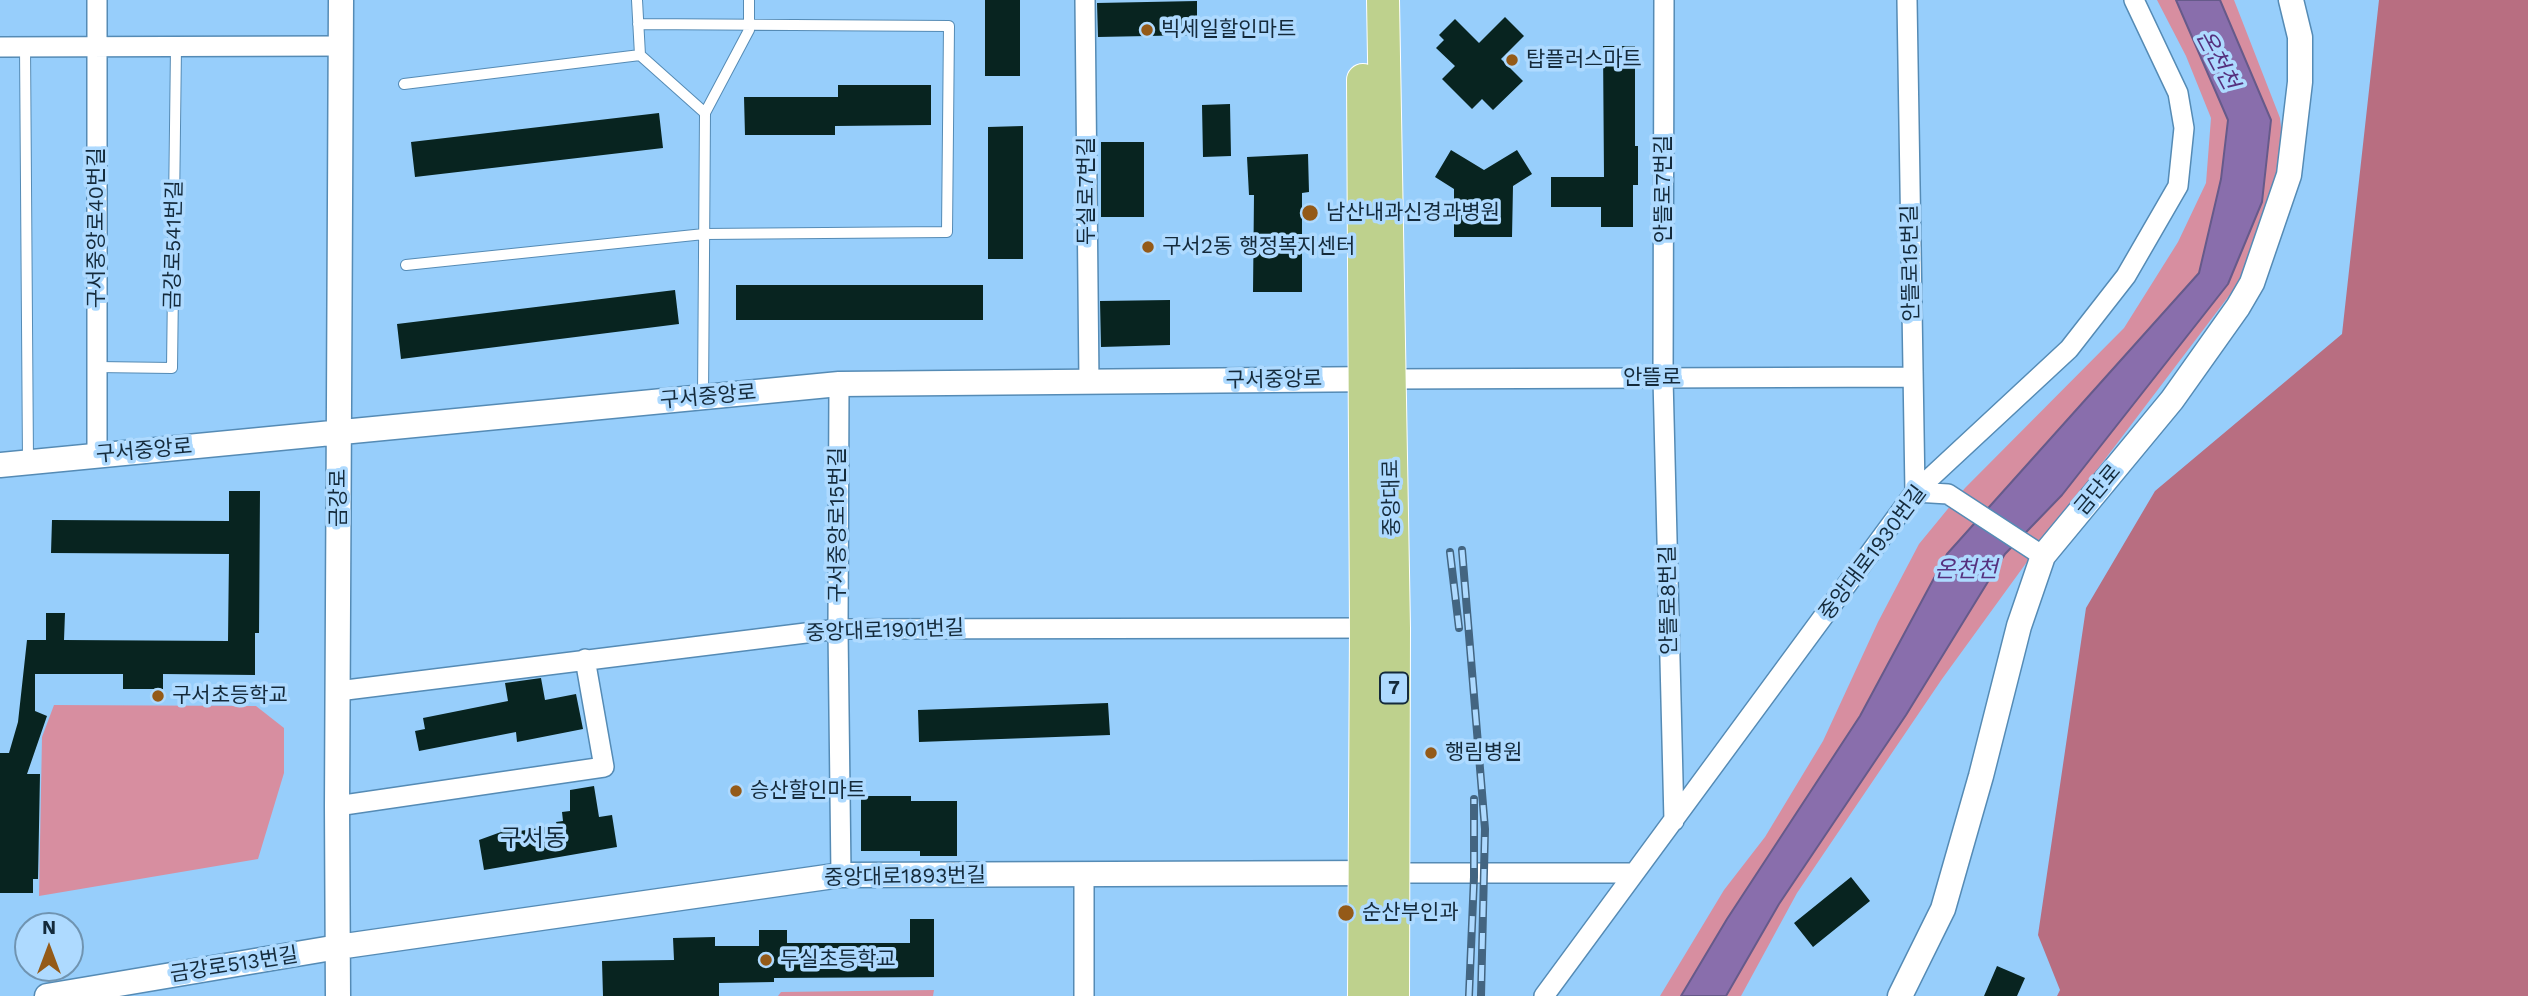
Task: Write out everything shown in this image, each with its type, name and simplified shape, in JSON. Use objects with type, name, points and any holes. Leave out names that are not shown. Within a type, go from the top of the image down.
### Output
[{"type":"main road","name":"중앙대로","points":[[1362,0],[1378,379]]},
{"type":"main road","name":"중앙대로","points":[[1364,996],[1379,873],[1378,379],[1383,0]]},
{"type":"main road","name":"중앙대로","points":[[1379,873],[1393,996]]},
{"type":"street","name":"구서중앙로40번길","points":[[97,0],[97,455]]},
{"type":"street","name":"금강로","points":[[338,996],[341,0]]},
{"type":"street","name":"두실로7번길","points":[[1086,0],[1089,382]]},
{"type":"street","name":"안뜰로7번길","points":[[1664,0],[1664,378]]},
{"type":"street","name":"안뜰로15번길","points":[[1906,0],[1915,492]]},
{"type":"street","name":"중앙대로1930번길","points":[[1544,996],[1915,492],[2068,349],[2126,276],[2178,186],[2184,128],[2178,93],[2134,0]]},
{"type":"street","name":"금단로","points":[[1900,996],[1943,909],[1981,776],[2019,626],[2034,550],[2172,400],[2238,307],[2252,282],[2289,175],[2300,82],[2300,37],[2291,0]]},
{"type":"street","points":[[0,47],[341,46]]},
{"type":"street","name":"안뜰로","points":[[1378,379],[1913,377]]},
{"type":"street","name":"안뜰로8번길","points":[[1664,378],[1674,821]]},
{"type":"street","name":"구서중앙로","points":[[0,464],[839,384],[1378,379]]},
{"type":"street","name":"구서중앙로15번길","points":[[839,384],[841,875]]},
{"type":"street","points":[[1915,492],[1948,494],[2034,550]]},
{"type":"street","name":"중앙대로1901번길","points":[[338,691],[838,629],[1380,628]]},
{"type":"street","points":[[337,806],[604,767],[585,659]]},
{"type":"street","points":[[1379,873],[1633,873]]},
{"type":"street","name":"중앙대로1893번길","points":[[338,947],[841,875],[1379,873]]},
{"type":"street","points":[[1084,874],[1084,996]]},
{"type":"street","name":"금강로513번길","points":[[47,996],[338,947]]},
{"type":"lane","points":[[637,0],[640,55],[705,113]]},
{"type":"lane","points":[[703,397],[705,113],[749,30],[749,0]]},
{"type":"lane","points":[[405,265],[704,234],[947,232],[949,26],[638,23]]},
{"type":"lane","points":[[25,47],[28,462]]},
{"type":"lane","name":"금강로541번길","points":[[97,367],[172,368],[176,47]]},
{"type":"lane","points":[[404,84],[640,55]]},
{"type":"shaded area","points":[[2157,0],[2234,0],[2280,118],[2283,145],[2277,183],[2241,280],[2024,566],[1942,679],[1797,893],[1741,996],[1660,996],[1724,890],[1765,837],[1823,741],[1878,622],[1919,544],[1965,488],[2124,328],[2178,242],[2206,183],[2211,118],[2186,56]]},
{"type":"shaded area","points":[[2379,0],[2528,0],[2528,996],[2057,996],[2060,990],[2038,935],[2086,608],[2155,491],[2342,334]]},
{"type":"shaded area","points":[[54,705],[256,706],[284,728],[284,773],[258,859],[39,896],[42,737]]},
{"type":"shaded area","points":[[934,990],[933,996],[778,996],[781,992]]},
{"type":"water","name":"온천천","points":[[2176,0],[2220,0],[2271,120],[2262,202],[2228,284],[2062,495],[2005,554],[1906,715],[1779,904],[1726,996],[1681,996],[1727,919],[1860,716],[1947,554],[2199,273],[2221,179],[2228,120]]},
{"type":"building","points":[[985,0],[1020,0],[1020,76],[985,76]]},
{"type":"building","points":[[1197,1],[1197,35],[1098,37],[1097,3]]},
{"type":"building","points":[[1505,17],[1524,36],[1501,59],[1523,81],[1493,110],[1482,99],[1472,109],[1442,79],[1455,66],[1436,48],[1444,40],[1439,35],[1455,19],[1479,43]]},
{"type":"building","points":[[1603,46],[1635,46],[1635,146],[1638,146],[1638,185],[1633,185],[1633,227],[1601,227],[1601,207],[1551,207],[1551,177],[1604,177]]},
{"type":"building","points":[[838,85],[931,85],[931,125],[835,126],[835,135],[745,135],[744,97],[838,97]]},
{"type":"building","points":[[1230,104],[1231,156],[1203,157],[1202,105]]},
{"type":"building","points":[[659,113],[663,148],[415,177],[411,142]]},
{"type":"building","points":[[1023,126],[1023,259],[988,259],[988,127]]},
{"type":"building","points":[[1101,142],[1144,142],[1144,217],[1101,217]]},
{"type":"building","points":[[1451,150],[1484,170],[1517,150],[1532,174],[1513,186],[1512,237],[1454,237],[1454,189],[1435,177]]},
{"type":"building","points":[[1308,154],[1309,192],[1302,193],[1302,292],[1253,292],[1254,195],[1249,195],[1247,157]]},
{"type":"building","points":[[736,285],[983,285],[983,320],[736,320]]},
{"type":"building","points":[[675,290],[679,324],[401,359],[397,324]]},
{"type":"building","points":[[1170,300],[1170,345],[1101,347],[1100,301]]},
{"type":"building","points":[[229,491],[260,491],[259,633],[255,633],[255,675],[163,674],[163,689],[123,689],[123,674],[35,674],[35,711],[47,716],[27,774],[40,774],[38,879],[33,879],[33,893],[0,893],[0,753],[9,753],[18,722],[27,640],[46,640],[46,613],[65,613],[64,640],[228,641],[229,554],[51,553],[52,520],[229,521]]},
{"type":"building","points":[[541,678],[545,700],[576,694],[583,729],[517,742],[516,732],[419,751],[415,731],[425,729],[423,718],[508,701],[505,683]]},
{"type":"building","points":[[1108,703],[1110,735],[919,742],[918,710]]},
{"type":"building","points":[[594,786],[599,817],[612,815],[617,847],[484,870],[479,840],[501,832],[500,828],[517,824],[520,831],[557,825],[556,822],[563,821],[562,812],[570,811],[570,790]]},
{"type":"building","points":[[861,796],[911,796],[911,801],[957,801],[957,856],[920,856],[920,851],[861,851]]},
{"type":"building","points":[[1851,877],[1870,901],[1813,947],[1794,923]]},
{"type":"building","points":[[910,919],[934,919],[934,977],[774,978],[774,982],[719,983],[719,996],[603,996],[602,961],[674,960],[673,938],[715,937],[715,946],[759,946],[759,930],[787,930],[787,943],[910,943]]},
{"type":"building","points":[[1997,966],[2025,978],[2017,996],[1984,996]]},
{"type":"railway","points":[[1462,550],[1485,829],[1481,996]]},
{"type":"railway","points":[[1450,552],[1459,628]]},
{"type":"railway","points":[[1469,996],[1474,799]]},
{"type":"place","name":"빅세일할인마트","points":[[1147,30]]},
{"type":"place","name":"탑플러스마트","points":[[1512,60]]},
{"type":"place","name":"남산내과신경과병원","points":[[1310,213]]},
{"type":"place","name":"구서2동 행정복지센터","points":[[1148,247]]},
{"type":"place","name":"구서초등학교","points":[[158,696]]},
{"type":"place","name":"행림병원","points":[[1431,753]]},
{"type":"place","name":"승산할인마트","points":[[736,791]]},
{"type":"place","name":"순산부인과","points":[[1346,913]]},
{"type":"place","name":"두실초등학교","points":[[766,960]]},
{"type":"district","name":"구서동","points":[[533,839]]}]
